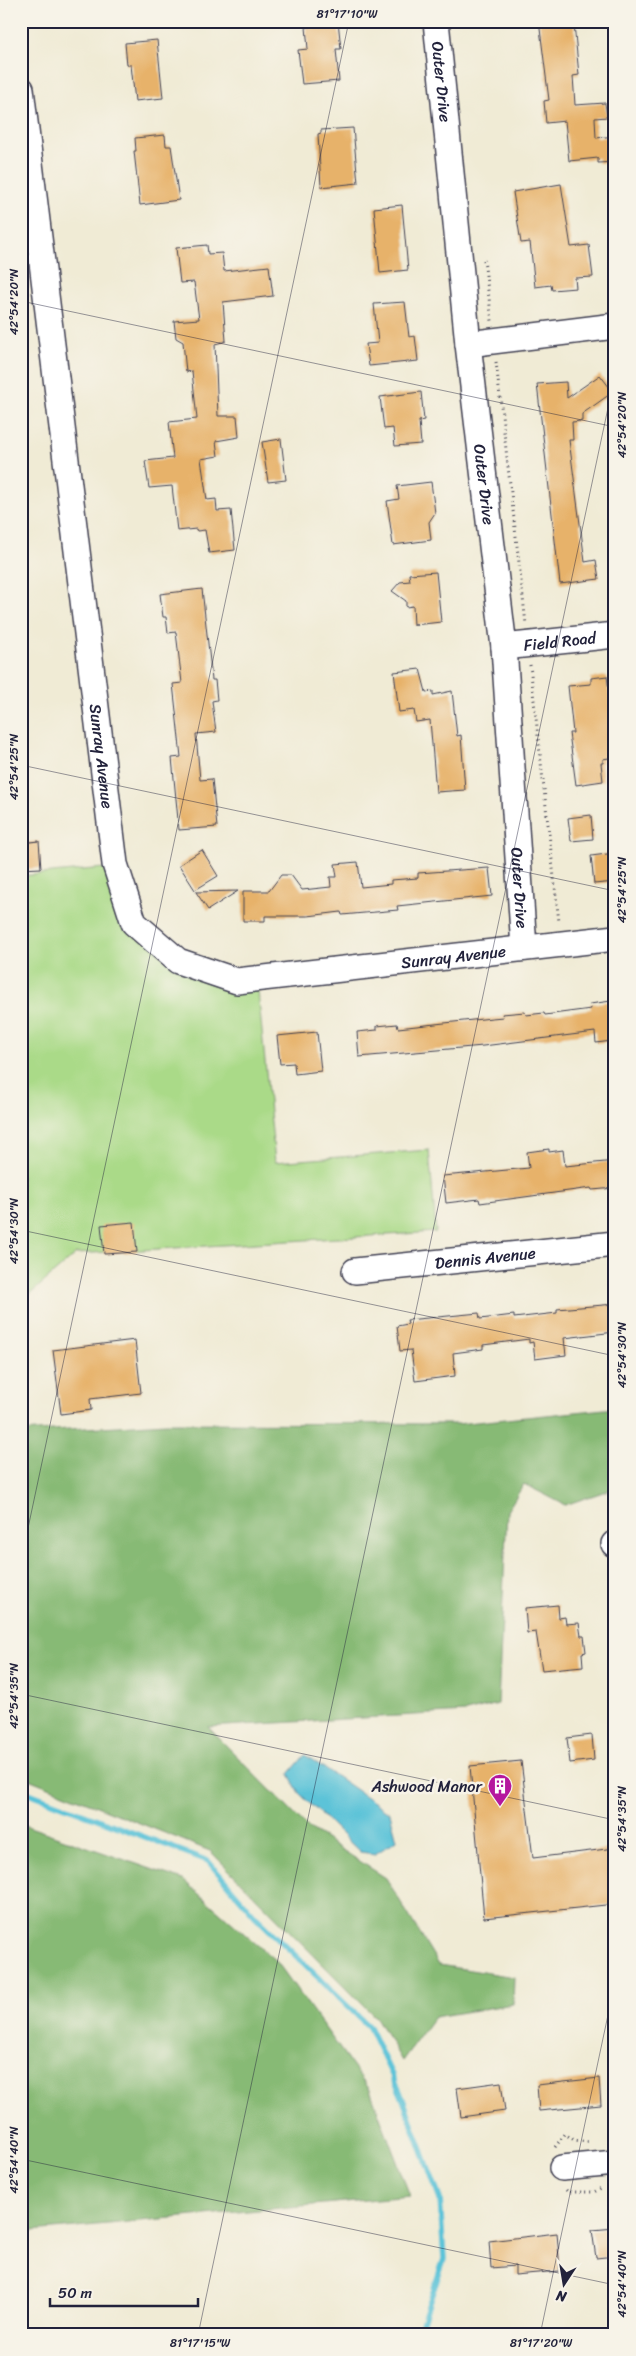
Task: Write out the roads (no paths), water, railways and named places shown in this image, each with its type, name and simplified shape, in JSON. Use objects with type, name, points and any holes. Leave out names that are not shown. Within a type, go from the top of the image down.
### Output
[{"type":"street","name":"Outer Drive","points":[[436,21],[468,344],[504,647],[524,948]]},
{"type":"street","name":"Sunray Avenue","points":[[21,89],[115,864],[134,923],[178,961],[237,980],[615,938]]},
{"type":"street","points":[[468,344],[615,326]]},
{"type":"street","name":"Field Road","points":[[504,647],[615,635]]},
{"type":"street","name":"Dennis Avenue","points":[[355,1271],[615,1244]]},
{"type":"street","points":[[562,2168],[615,2163]]},
{"type":"water","points":[[305,1755],[390,1813],[397,1840],[375,1854],[360,1852],[299,1793],[289,1774]]},
{"type":"waterway","points":[[21,1790],[208,1861],[255,1916],[369,2027],[401,2094],[440,2199],[444,2259],[418,2335]]},
{"type":"place","name":"Ashwood Manor","points":[[500,1807]]}]
